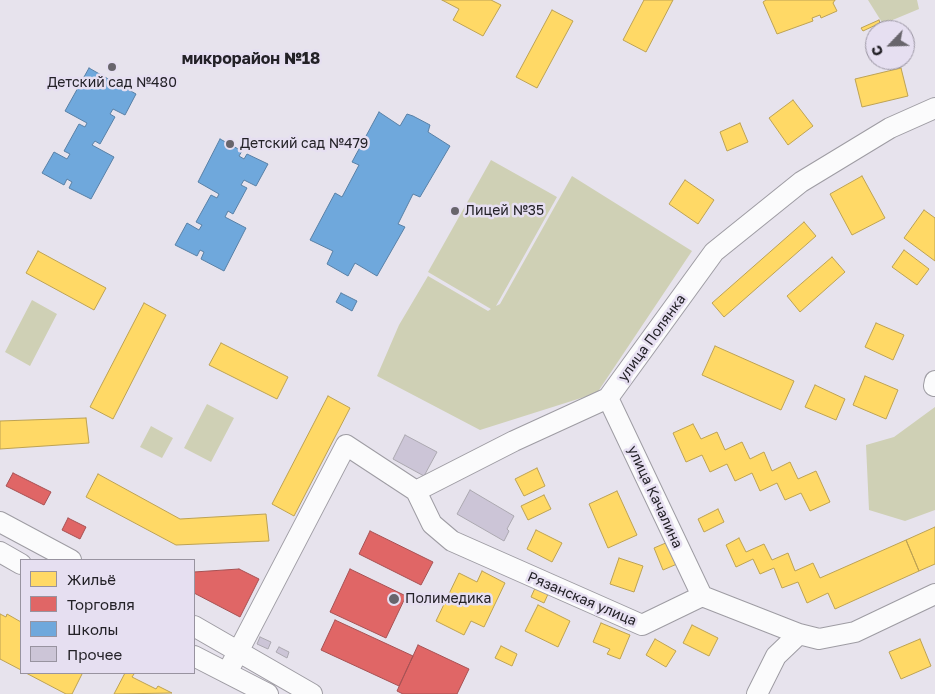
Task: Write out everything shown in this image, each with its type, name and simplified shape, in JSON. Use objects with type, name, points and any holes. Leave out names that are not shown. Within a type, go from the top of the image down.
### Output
[{"type":"street","name":"улица Полянка","points":[[416,491],[514,440],[608,398],[714,252],[801,182],[890,128],[935,108]]},
{"type":"street","name":"улица Качалина","points":[[608,398],[702,596]]},
{"type":"street","points":[[227,673],[346,446],[416,491]]},
{"type":"street","name":"Рязанская улица","points":[[416,491],[432,524],[452,540],[642,625],[702,596]]},
{"type":"street","points":[[0,522],[69,559]]},
{"type":"street","points":[[0,552],[20,563]]},
{"type":"street","points":[[702,596],[799,634],[819,639],[855,632],[935,594]]},
{"type":"street","points":[[772,624],[776,656]]},
{"type":"street","points":[[195,627],[239,651],[308,694]]},
{"type":"street","points":[[757,694],[776,656],[799,634]]},
{"type":"street","points":[[195,657],[268,694]]},
{"type":"green space","points":[[868,0],[917,0],[919,9],[893,20],[880,20]]},
{"type":"green space","points":[[491,160],[557,197],[496,306],[500,304],[572,176],[692,251],[597,393],[480,430],[377,376],[399,325],[428,276],[488,311],[491,309],[428,272]]},
{"type":"green space","points":[[32,300],[57,314],[30,366],[5,352]]},
{"type":"green space","points":[[207,404],[234,418],[211,462],[184,448]]},
{"type":"green space","points":[[935,407],[935,510],[905,521],[869,510],[866,445],[894,437]]},
{"type":"green space","points":[[151,426],[173,438],[162,458],[140,447]]},
{"type":"building: Жильё","points":[[442,0],[491,0],[501,5],[483,36],[453,20],[459,9]]},
{"type":"building: Жильё","points":[[644,0],[673,0],[646,52],[623,40]]},
{"type":"building: Жильё","points":[[766,0],[835,0],[833,3],[837,11],[821,18],[820,15],[812,18],[813,21],[777,34],[763,2]]},
{"type":"building: Жильё","points":[[552,10],[573,21],[537,88],[516,77]]},
{"type":"building: Жильё","points":[[893,70],[902,70],[908,96],[862,107],[855,79]]},
{"type":"building: Жильё","points":[[793,100],[813,126],[788,145],[769,118]]},
{"type":"building: Жильё","points":[[740,123],[748,142],[727,151],[720,132]]},
{"type":"building: Жильё","points":[[862,176],[885,218],[852,235],[830,194]]},
{"type":"building: Жильё","points":[[685,180],[714,200],[698,224],[669,204]]},
{"type":"building: Жильё","points":[[924,210],[935,218],[935,261],[904,238]]},
{"type":"building: Жильё","points":[[804,222],[816,236],[724,317],[712,303]]},
{"type":"building: Жильё","points":[[904,250],[929,269],[917,285],[892,267]]},
{"type":"building: Жильё","points":[[38,251],[106,288],[94,310],[26,273]]},
{"type":"building: Жильё","points":[[832,257],[845,272],[800,312],[787,296]]},
{"type":"building: Жильё","points":[[144,303],[166,315],[113,419],[90,407]]},
{"type":"building: Жильё","points":[[876,323],[904,335],[893,360],[865,347]]},
{"type":"building: Жильё","points":[[221,343],[288,377],[277,399],[209,365]]},
{"type":"building: Жильё","points":[[715,346],[794,381],[781,410],[702,375]]},
{"type":"building: Жильё","points":[[865,376],[898,390],[886,419],[853,405]]},
{"type":"building: Жильё","points":[[815,385],[845,399],[836,420],[805,407]]},
{"type":"building: Жильё","points":[[328,396],[350,408],[294,516],[272,504]]},
{"type":"building: Жильё","points":[[86,418],[89,443],[0,449],[0,421]]},
{"type":"building: Жильё","points":[[693,424],[701,439],[717,432],[725,450],[742,442],[750,459],[764,452],[772,471],[790,462],[798,479],[816,471],[830,502],[810,511],[801,493],[785,500],[777,483],[760,491],[752,473],[735,481],[727,464],[710,472],[702,455],[686,462],[673,433]]},
{"type":"building: Жильё","points":[[537,468],[545,486],[524,496],[515,479]]},
{"type":"building: Жильё","points":[[98,474],[180,519],[266,514],[269,541],[176,545],[86,497]]},
{"type":"building: Жильё","points":[[617,491],[637,535],[608,548],[589,504]]},
{"type":"building: Жильё","points":[[544,495],[551,509],[528,520],[521,506]]},
{"type":"building: Жильё","points":[[718,509],[724,522],[704,532],[698,519]]},
{"type":"building: Жильё","points":[[935,527],[935,564],[919,571],[906,540]]},
{"type":"building: Жильё","points":[[536,530],[562,543],[552,562],[527,549]]},
{"type":"building: Жильё","points":[[739,538],[746,552],[764,544],[772,560],[788,553],[795,571],[813,563],[820,578],[906,540],[919,571],[835,609],[828,593],[807,603],[798,582],[782,588],[774,568],[760,574],[753,559],[736,567],[726,545]]},
{"type":"building: Жильё","points":[[668,542],[677,564],[663,570],[654,548]]},
{"type":"building: Жильё","points":[[619,558],[643,566],[634,592],[610,584]]},
{"type":"building: Жильё","points":[[482,571],[505,583],[484,627],[471,621],[464,635],[436,621],[459,573],[477,582]]},
{"type":"building: Жильё","points":[[536,586],[549,592],[544,603],[531,597]]},
{"type":"building: Жильё","points":[[538,605],[570,621],[558,647],[525,631]]},
{"type":"building: Жильё","points":[[0,614],[6,617],[7,614],[20,621],[20,669],[0,659]]},
{"type":"building: Жильё","points":[[601,623],[630,635],[620,659],[607,654],[610,649],[593,642]]},
{"type":"building: Жильё","points":[[692,625],[718,638],[709,656],[683,643]]},
{"type":"building: Жильё","points":[[655,639],[676,651],[666,667],[646,655]]},
{"type":"building: Жильё","points":[[920,639],[931,666],[901,679],[889,652]]},
{"type":"building: Жильё","points":[[501,646],[517,654],[512,666],[495,658]]},
{"type":"building: Жильё","points":[[28,674],[82,674],[72,694],[66,694]]},
{"type":"building: Жильё","points":[[124,674],[134,674],[132,677],[156,689],[158,686],[172,693],[114,694]]},
{"type":"building: Торговля","points":[[13,473],[51,492],[44,505],[6,486]]},
{"type":"building: Торговля","points":[[68,518],[86,527],[80,539],[62,530]]},
{"type":"building: Торговля","points":[[370,531],[433,562],[421,585],[359,554]]},
{"type":"building: Торговля","points":[[239,569],[259,579],[240,617],[195,594],[195,572]]},
{"type":"building: Торговля","points":[[350,569],[406,596],[386,638],[330,612]]},
{"type":"building: Торговля","points":[[335,620],[413,656],[399,686],[321,650]]},
{"type":"building: Торговля","points":[[418,645],[469,669],[457,694],[403,694],[397,691]]},
{"type":"building: Школы","points":[[89,68],[110,80],[107,85],[112,88],[115,82],[136,94],[125,115],[113,109],[110,114],[115,117],[100,144],[95,141],[92,145],[114,157],[91,199],[69,188],[72,182],[67,179],[64,185],[42,173],[54,152],[67,159],[70,154],[64,151],[79,124],[85,127],[87,123],[65,111]]},
{"type":"building: Школы","points":[[379,112],[400,126],[407,114],[413,116],[430,125],[428,132],[450,146],[420,197],[413,194],[398,224],[405,227],[377,276],[355,263],[348,276],[327,264],[333,251],[310,240],[335,193],[342,197],[359,165],[352,162]]},
{"type":"building: Школы","points":[[220,139],[242,151],[239,156],[244,159],[247,154],[268,164],[256,186],[244,180],[241,185],[247,188],[233,214],[228,211],[225,217],[246,228],[224,271],[201,259],[204,252],[200,250],[197,256],[175,245],[187,223],[199,230],[202,225],[196,222],[211,195],[217,198],[219,194],[198,182]]},
{"type":"building: Школы","points":[[341,293],[357,301],[352,311],[336,302]]},
{"type":"building: Прочее","points":[[405,435],[437,452],[424,476],[393,459]]},
{"type":"building: Прочее","points":[[470,490],[514,516],[507,529],[509,531],[504,541],[457,514]]},
{"type":"building: Прочее","points":[[260,637],[271,642],[268,649],[257,644]]},
{"type":"building: Прочее","points":[[279,647],[289,652],[287,658],[276,652]]},
{"type":"place","name":"Детский сад №480","points":[[112,67]]},
{"type":"place","name":"Детский сад №479","points":[[230,144]]},
{"type":"place","name":"Лицей №35","points":[[455,211]]},
{"type":"place","name":"Полимедика","points":[[394,599]]},
{"type":"district","name":"микрорайон №18","points":[[251,59]]}]
